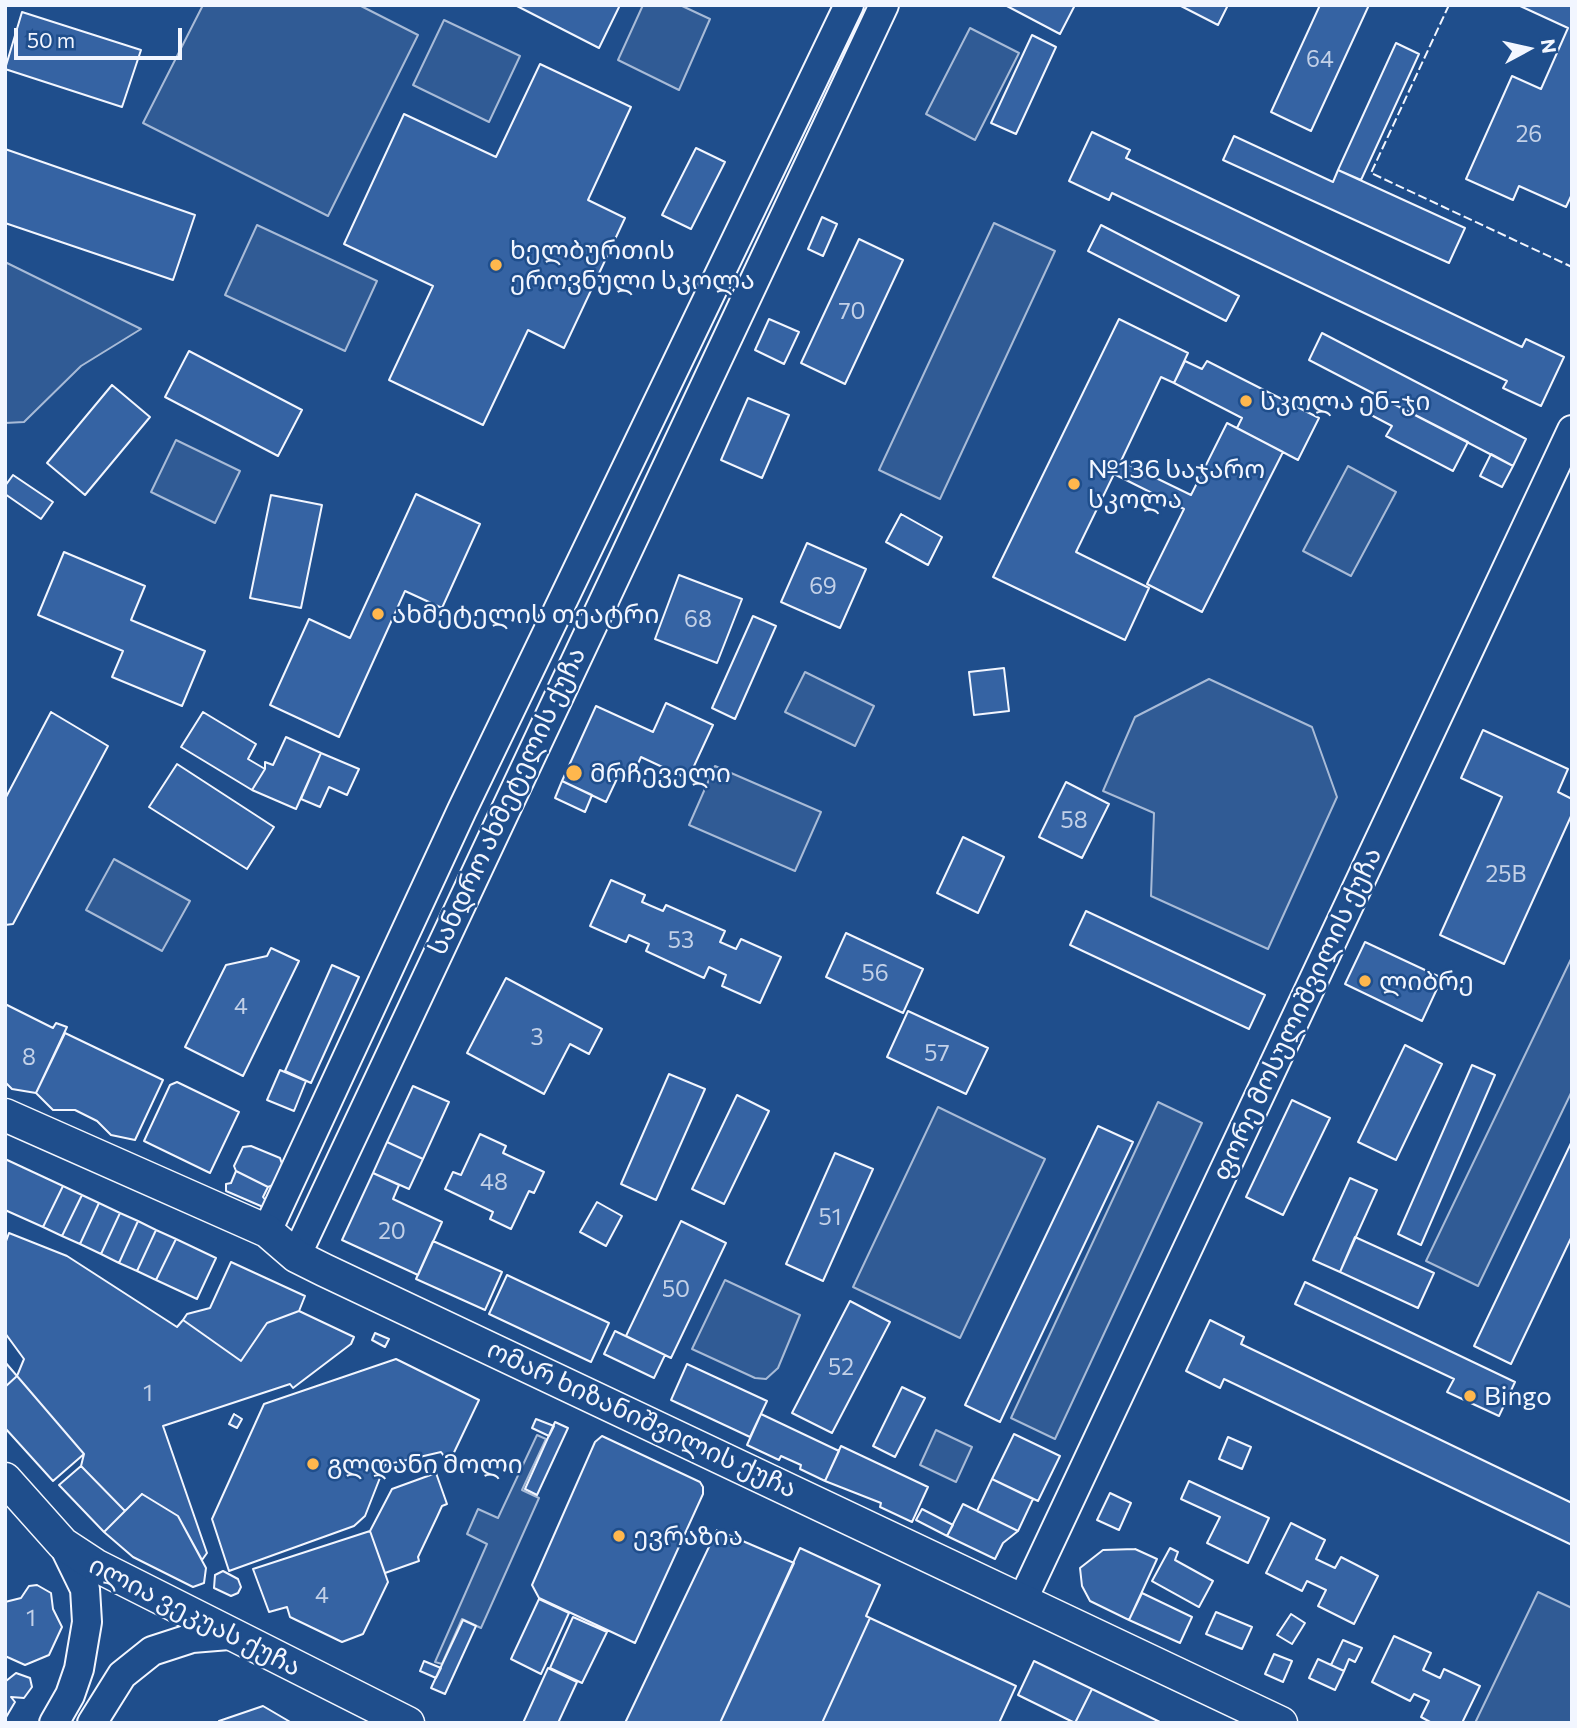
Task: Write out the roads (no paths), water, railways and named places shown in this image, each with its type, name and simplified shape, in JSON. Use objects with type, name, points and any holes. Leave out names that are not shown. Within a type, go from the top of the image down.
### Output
[{"type":"main road","name":"სანდრო ახმეტელის ქუჩა","points":[[267,1231],[468,797],[849,5]]},
{"type":"main road","name":"სანდრო ახმეტელის ქუჩა","points":[[296,1256],[884,5]]},
{"type":"main road","points":[[648,423],[678,439]]},
{"type":"main road","name":"ფორე მოსულიშვილის ქუჩა","points":[[1023,1599],[1572,430]]},
{"type":"main road","points":[[468,797],[503,812]]},
{"type":"main road","name":"ომარ ხიზანიშვილის ქუჩა","points":[[5,1115],[267,1231],[296,1256],[1281,1723]]},
{"type":"main road","points":[[316,1124],[349,1139]]},
{"type":"main road","name":"ილია ვეკუას ქუჩა","points":[[5,1479],[63,1544],[120,1580],[408,1723]]},
{"type":"main road","points":[[54,1723],[70,1695],[79,1669],[87,1622],[85,1589],[63,1544]]},
{"type":"main road","points":[[92,1723],[122,1675],[136,1662],[171,1644],[192,1638],[229,1634]]},
{"type":"place","name":"ხელბურთის ეროვნული სკოლა","points":[[496,265]]},
{"type":"place","name":"სკოლა ენ-ჯი","points":[[1246,401]]},
{"type":"place","name":"№136 საჯარო სკოლა","points":[[1074,484]]},
{"type":"place","name":"ახმეტელის თეატრი","points":[[378,614]]},
{"type":"place","name":"მრჩეველი","points":[[574,773]]},
{"type":"place","name":"ლიბრე","points":[[1365,981]]},
{"type":"place","name":"Bingo","points":[[1470,1396]]},
{"type":"place","name":"გლდანი მოლი","points":[[313,1464]]},
{"type":"place","name":"ევრაზია","points":[[619,1536]]}]
